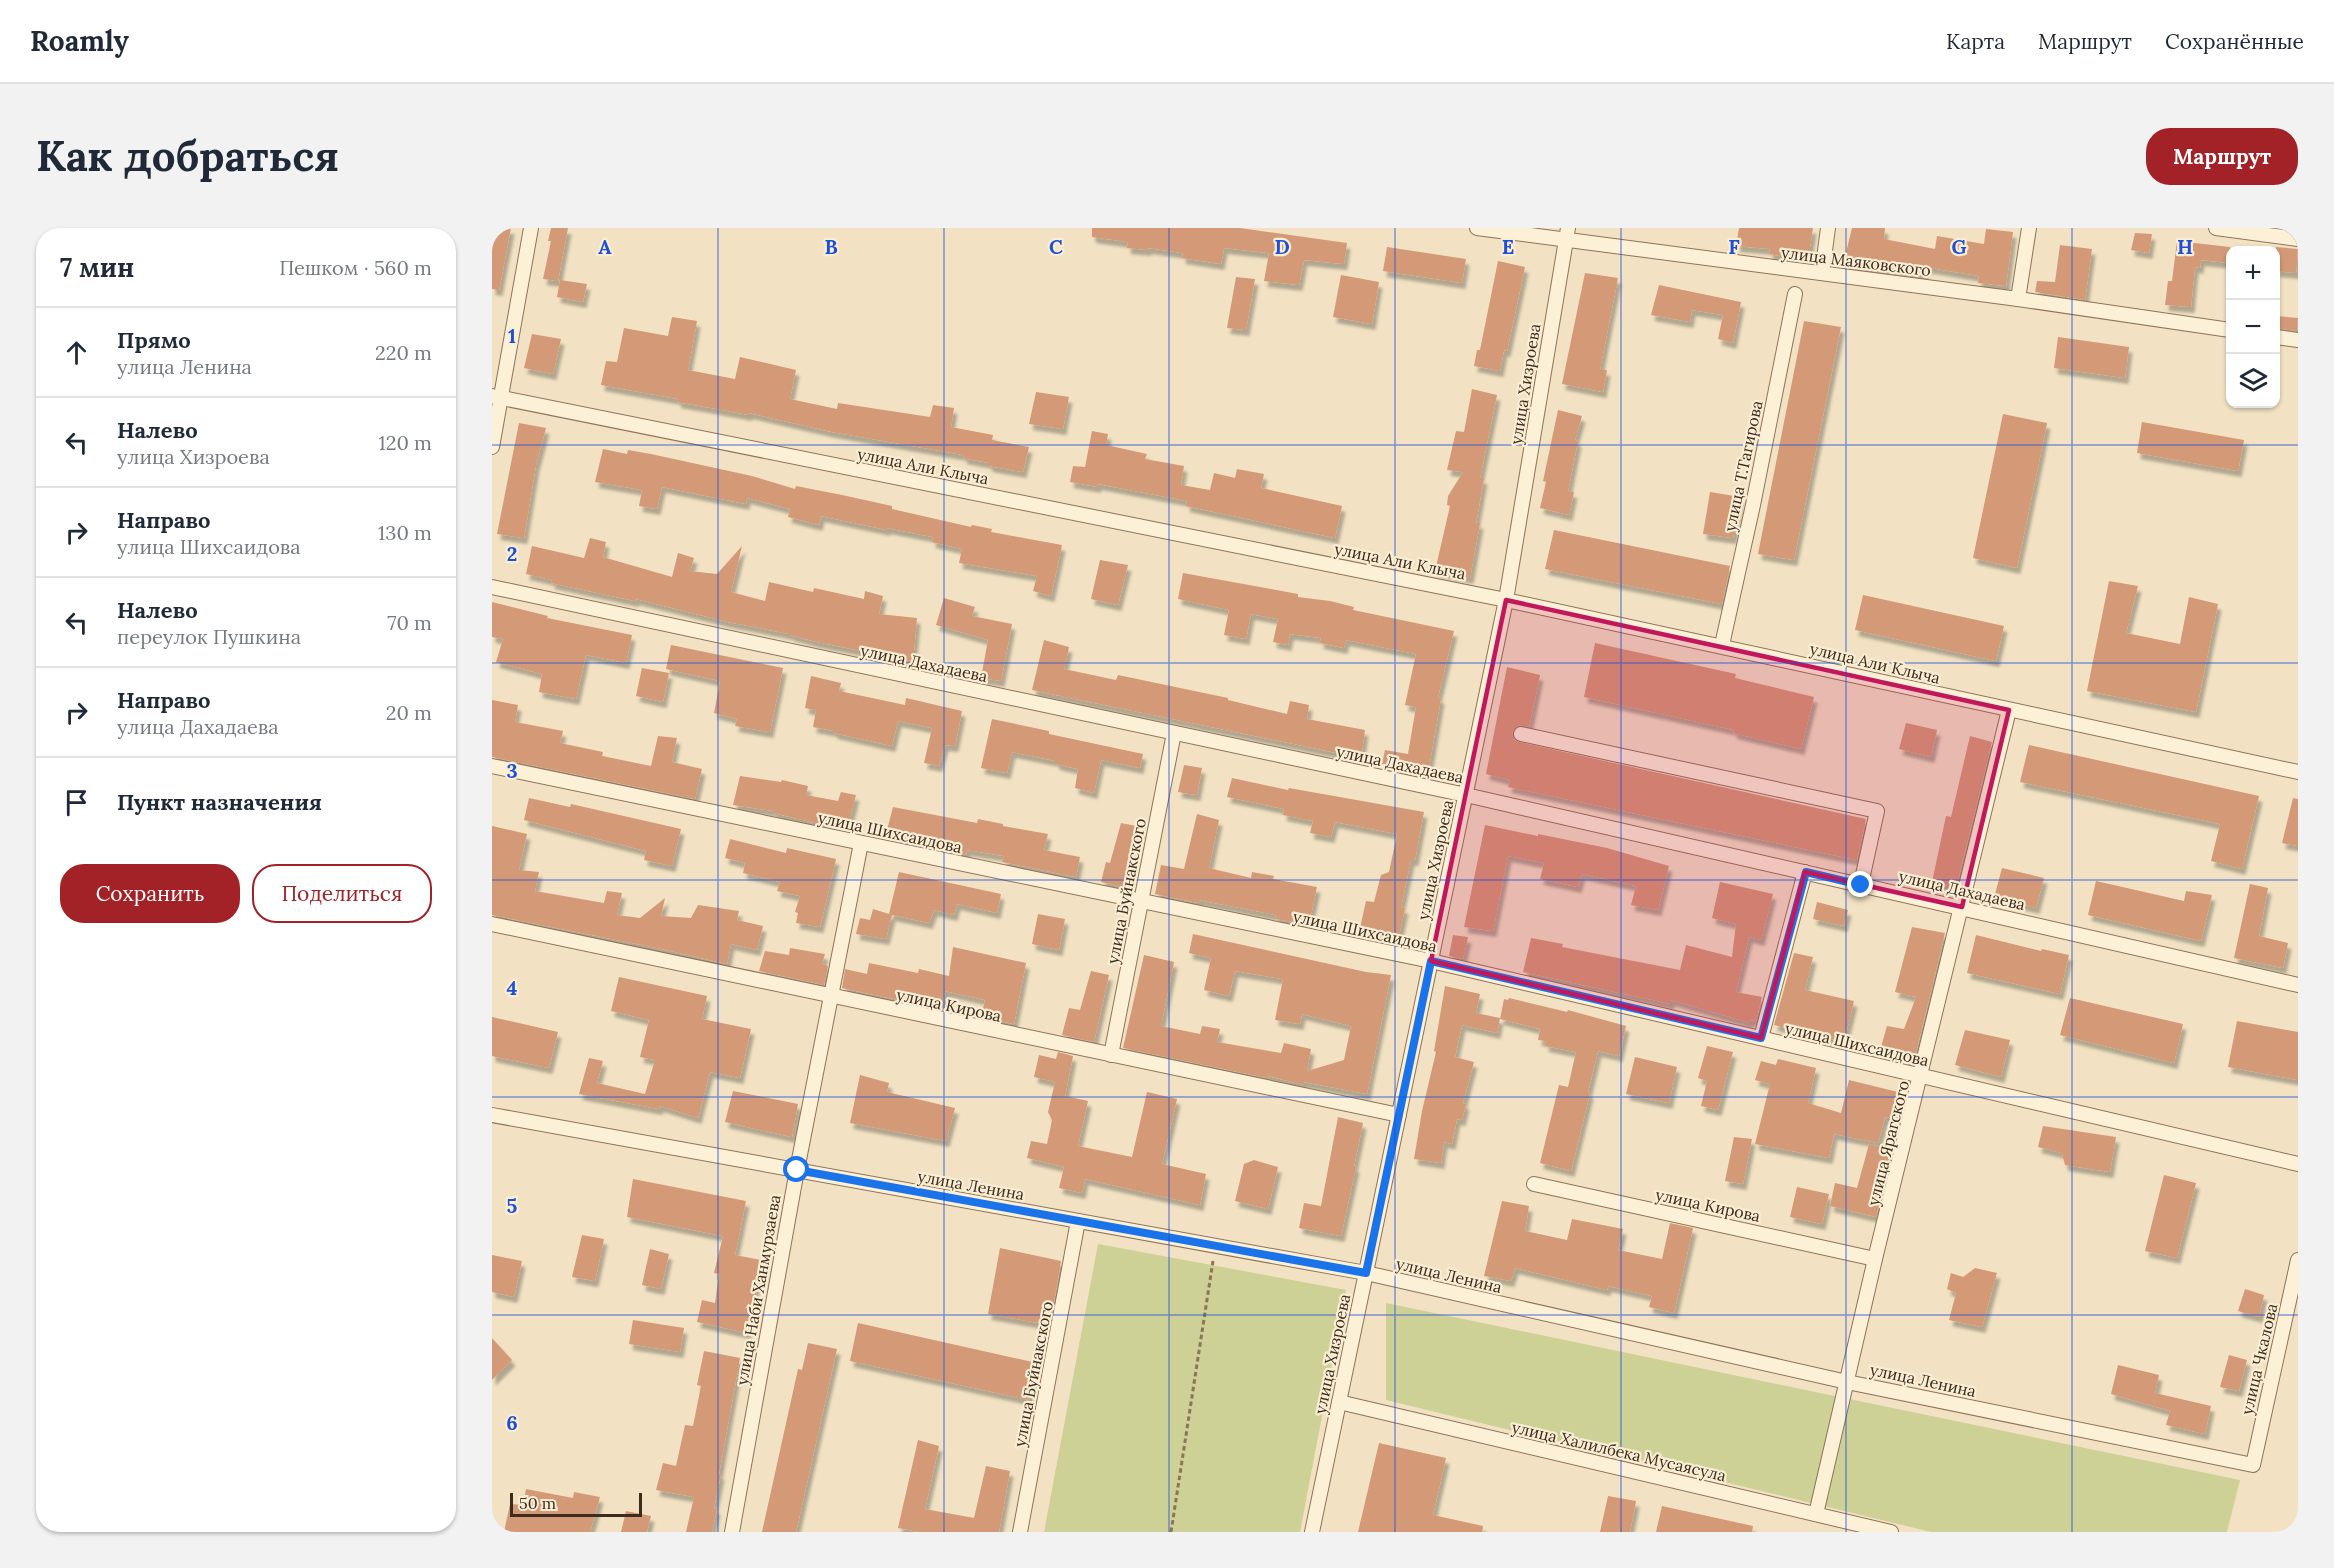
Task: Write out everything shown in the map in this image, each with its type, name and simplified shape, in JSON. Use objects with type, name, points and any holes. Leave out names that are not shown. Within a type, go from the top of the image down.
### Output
[{"type":"street","points":[[492,447],[497,398],[531,228]]},
{"type":"street","name":"улица Маяковского","points":[[1477,228],[1567,234],[1822,273],[2226,329]]},
{"type":"street","points":[[1822,273],[1828,228]]},
{"type":"street","points":[[2018,299],[2029,228]]},
{"type":"street","points":[[2216,228],[2289,235]]},
{"type":"street","name":"улица Хизроева","points":[[1312,1532],[1506,600],[1567,234]]},
{"type":"street","name":"улица Т.Тагирова","points":[[1722,645],[1753,505],[1795,294]]},
{"type":"street","points":[[2280,338],[2298,340]]},
{"type":"street","name":"улица Али Клыча","points":[[497,398],[1506,600],[1722,645],[2298,772]]},
{"type":"street","name":"улица Дахадаева","points":[[492,587],[1466,795],[2298,985]]},
{"type":"street","name":"улица Ярагского","points":[[1816,1514],[1875,1259],[1922,1076],[2010,710]]},
{"type":"street","name":"улица Буйнакского","points":[[1111,1055],[1174,733]]},
{"type":"street","points":[[1521,734],[1877,812],[1861,885]]},
{"type":"street","name":"улица Шихсаидова","points":[[492,766],[1431,961],[2298,1164]]},
{"type":"street","name":"улица Наби Ханмурзаева","points":[[732,1532],[797,1170],[861,843]]},
{"type":"street","points":[[1761,1038],[1806,872]]},
{"type":"street","name":"улица Кирова","points":[[492,924],[1399,1115]]},
{"type":"street","name":"улица Ленина","points":[[492,1114],[1366,1273],[1847,1382],[2253,1465]]},
{"type":"street","name":"улица Кирова","points":[[1534,1184],[1875,1259]]},
{"type":"street","name":"улица Буйнакского","points":[[1020,1532],[1078,1221]]},
{"type":"street","name":"улица Чкалова","points":[[2253,1465],[2298,1260]]},
{"type":"street","name":"улица Халилбека Мусаясула","points":[[1339,1402],[1891,1532]]},
{"type":"path","points":[[1171,1532],[1216,1246]]},
{"type":"highlighted area","points":[[1506,600],[2009,710],[1962,907],[1805,872],[1761,1038],[1431,961]]},
{"type":"green space","points":[[1098,1244],[1346,1290],[1300,1532],[1044,1532]]},
{"type":"green space","points":[[1386,1303],[2240,1480],[2227,1532],[1931,1532],[1386,1400]]},
{"type":"building","points":[[492,228],[511,228],[499,290],[492,289]]},
{"type":"building","points":[[551,228],[568,228],[558,281],[543,279],[551,241],[548,241]]},
{"type":"building","points":[[1092,228],[1240,228],[1347,243],[1344,264],[1304,260],[1299,285],[1264,281],[1269,253],[1224,248],[1221,264],[1182,258],[1183,253],[1148,248],[1148,250],[1127,248],[1128,242],[1092,237]]},
{"type":"building","points":[[1739,228],[1813,228],[1808,260],[1769,254],[1770,249],[1736,246]]},
{"type":"building","points":[[1852,228],[1885,228],[1884,239],[1935,249],[1937,236],[1984,244],[1986,229],[2013,232],[2006,286],[1978,283],[1979,276],[1925,267],[1924,275],[1884,268],[1883,271],[1843,265]]},
{"type":"building","points":[[2135,233],[2152,234],[2149,253],[2131,250]]},
{"type":"building","points":[[2177,241],[2226,247],[2226,263],[2201,260],[2200,268],[2195,267],[2191,307],[2165,305],[2168,281],[2172,281]]},
{"type":"building","points":[[2060,245],[2092,249],[2085,300],[2035,292],[2037,281],[2055,282]]},
{"type":"building","points":[[1387,247],[1466,259],[1462,283],[1383,271]]},
{"type":"building","points":[[2280,247],[2298,249],[2296,273],[2280,271]]},
{"type":"building","points":[[1498,261],[1525,267],[1507,351],[1504,350],[1500,371],[1474,366],[1477,350],[1480,350]]},
{"type":"building","points":[[1585,273],[1618,278],[1600,369],[1607,370],[1603,392],[1562,384]]},
{"type":"building","points":[[1341,275],[1379,282],[1372,324],[1333,317]]},
{"type":"building","points":[[1236,277],[1255,279],[1246,330],[1227,328]]},
{"type":"building","points":[[560,280],[587,284],[583,302],[557,297]]},
{"type":"building","points":[[1659,285],[1741,302],[1733,343],[1718,339],[1723,315],[1692,310],[1690,322],[1651,315]]},
{"type":"building","points":[[2280,316],[2298,318],[2297,331],[2280,329]]},
{"type":"building","points":[[672,317],[697,321],[688,370],[735,379],[740,357],[796,370],[790,399],[837,409],[838,403],[930,417],[933,405],[954,408],[951,427],[993,435],[992,440],[1029,447],[1023,472],[989,466],[989,463],[963,458],[964,455],[832,432],[749,413],[749,415],[677,402],[678,399],[601,385],[606,361],[617,362],[624,328],[668,336]]},
{"type":"building","points":[[1804,321],[1841,327],[1794,560],[1758,554]]},
{"type":"building","points":[[532,334],[561,339],[553,374],[524,368]]},
{"type":"building","points":[[2058,337],[2129,347],[2125,378],[2054,368]]},
{"type":"building","points":[[1472,389],[1497,395],[1480,478],[1484,478],[1476,523],[1480,523],[1470,578],[1435,571],[1450,506],[1447,505],[1448,496],[1463,472],[1447,470],[1456,431],[1464,432]]},
{"type":"building","points":[[1036,392],[1069,397],[1063,429],[1029,424]]},
{"type":"building","points":[[1558,410],[1582,416],[1575,440],[1578,441],[1568,491],[1574,492],[1569,515],[1540,508],[1546,482],[1543,481]]},
{"type":"building","points":[[2003,414],[2047,423],[2017,568],[1973,558]]},
{"type":"building","points":[[2142,422],[2244,440],[2238,471],[2137,453]]},
{"type":"building","points":[[519,423],[546,428],[536,465],[524,538],[497,534]]},
{"type":"building","points":[[1092,431],[1108,434],[1106,445],[1147,454],[1145,459],[1184,466],[1181,485],[1210,490],[1214,473],[1235,478],[1237,469],[1264,474],[1261,488],[1342,506],[1335,538],[1186,506],[1187,501],[1098,484],[1098,487],[1070,482],[1073,466],[1085,467]]},
{"type":"building","points":[[603,449],[627,454],[628,450],[651,454],[752,476],[795,489],[796,486],[842,495],[971,527],[972,525],[992,529],[991,532],[1062,545],[1051,596],[1033,591],[1037,576],[959,563],[962,549],[932,542],[933,537],[821,516],[819,525],[788,517],[790,509],[747,498],[746,504],[662,487],[657,509],[639,506],[642,490],[595,482]]},
{"type":"building","points":[[1710,492],[1740,497],[1733,538],[1703,534]]},
{"type":"building","points":[[1554,530],[1730,566],[1722,604],[1545,569]]},
{"type":"building","points":[[590,538],[606,542],[603,557],[672,577],[678,553],[694,558],[690,571],[717,574],[742,546],[731,592],[765,601],[769,582],[813,592],[814,588],[864,599],[865,591],[883,596],[879,614],[917,618],[913,661],[891,659],[892,657],[728,622],[636,599],[635,601],[551,583],[552,580],[526,574],[532,546],[584,558]]},
{"type":"building","points":[[1100,560],[1128,565],[1118,605],[1091,599]]},
{"type":"building","points":[[1183,573],[1298,594],[1298,597],[1330,601],[1354,607],[1353,610],[1454,631],[1438,697],[1441,698],[1428,773],[1382,764],[1385,750],[1408,754],[1416,707],[1405,705],[1416,654],[1346,640],[1344,648],[1320,643],[1321,638],[1290,634],[1288,645],[1273,642],[1278,619],[1251,614],[1246,639],[1224,635],[1229,610],[1178,599]]},
{"type":"building","points":[[2109,581],[2138,586],[2126,633],[2180,644],[2189,597],[2218,604],[2196,712],[2087,691]]},
{"type":"building","points":[[1863,595],[2004,626],[1996,661],[1855,630]]},
{"type":"building","points":[[944,598],[975,607],[972,616],[1012,624],[1001,681],[981,678],[988,640],[936,625]]},
{"type":"building","points":[[492,602],[548,616],[547,618],[632,635],[626,663],[586,655],[576,699],[539,692],[542,674],[496,662],[503,639],[492,637]]},
{"type":"building","points":[[1044,640],[1069,647],[1064,669],[1116,680],[1118,675],[1228,698],[1228,700],[1287,714],[1290,701],[1309,705],[1307,719],[1365,730],[1361,758],[1032,690]]},
{"type":"building","points":[[1595,643],[1736,674],[1735,678],[1814,697],[1801,749],[1733,733],[1734,730],[1584,697]]},
{"type":"building","points":[[671,645],[783,668],[770,732],[735,726],[737,719],[714,713],[720,681],[666,669]]},
{"type":"building","points":[[1507,667],[1540,675],[1529,727],[1519,725],[1515,728],[1512,733],[1515,741],[1866,819],[1857,860],[1508,787],[1510,780],[1486,774]]},
{"type":"building","points":[[642,668],[669,673],[663,702],[636,696]]},
{"type":"building","points":[[811,676],[841,683],[839,691],[905,705],[906,698],[962,711],[955,746],[945,745],[939,766],[924,763],[932,728],[898,721],[892,746],[813,727],[816,710],[805,708]]},
{"type":"building","points":[[492,700],[518,705],[515,722],[563,731],[560,743],[603,752],[602,756],[651,766],[658,736],[677,738],[672,762],[702,769],[695,799],[492,757]]},
{"type":"building","points":[[992,719],[1143,754],[1140,768],[1101,760],[1094,793],[1075,788],[1078,769],[1056,764],[1056,761],[1012,752],[1007,773],[981,768]]},
{"type":"building","points":[[1906,723],[1937,730],[1931,757],[1899,749]]},
{"type":"building","points":[[1970,736],[1992,742],[1956,888],[1932,882],[1946,816],[1951,817]]},
{"type":"building","points":[[2029,745],[2259,796],[2242,869],[2211,861],[2220,824],[2020,782]]},
{"type":"building","points":[[1184,765],[1202,768],[1197,795],[1178,792]]},
{"type":"building","points":[[740,776],[781,782],[782,780],[808,786],[806,795],[838,801],[841,792],[856,795],[849,822],[824,819],[823,825],[774,813],[774,811],[733,805]]},
{"type":"building","points":[[1232,778],[1288,790],[1289,788],[1424,812],[1415,860],[1411,860],[1401,907],[1405,908],[1397,945],[1358,937],[1366,901],[1374,902],[1381,875],[1389,872],[1397,834],[1335,822],[1331,837],[1310,833],[1313,821],[1283,815],[1284,809],[1227,797]]},
{"type":"building","points":[[529,798],[570,807],[571,804],[681,829],[672,866],[644,860],[646,851],[524,820]]},
{"type":"building","points":[[2293,798],[2298,799],[2298,846],[2282,843]]},
{"type":"building","points":[[893,807],[977,823],[978,819],[1048,834],[1044,850],[1080,857],[1076,877],[1002,862],[1004,856],[967,850],[966,855],[885,838]]},
{"type":"building","points":[[1197,814],[1219,820],[1209,868],[1251,878],[1252,872],[1274,876],[1273,879],[1317,887],[1309,924],[1275,919],[1276,915],[1199,900],[1199,903],[1155,894],[1161,865],[1184,869]]},
{"type":"building","points":[[1121,823],[1141,827],[1134,857],[1130,856],[1123,887],[1101,882],[1106,862],[1110,863]]},
{"type":"building","points":[[1485,825],[1607,848],[1669,866],[1658,910],[1631,905],[1636,886],[1582,874],[1578,887],[1540,879],[1544,863],[1508,856],[1493,931],[1464,927]]},
{"type":"building","points":[[492,826],[527,834],[519,870],[539,872],[535,891],[604,903],[607,891],[622,893],[617,915],[640,918],[665,898],[661,916],[691,918],[698,905],[739,911],[737,920],[763,926],[757,950],[731,944],[727,964],[492,915]]},
{"type":"building","points":[[730,839],[786,853],[787,848],[836,859],[820,927],[796,923],[798,913],[795,912],[800,896],[777,891],[780,882],[743,873],[745,863],[725,858]]},
{"type":"building","points":[[2002,868],[2044,878],[2036,908],[1994,898]]},
{"type":"building","points":[[899,872],[1001,894],[997,913],[957,904],[954,915],[934,910],[929,923],[892,915],[886,939],[856,934],[860,918],[870,920],[873,909],[889,914]]},
{"type":"building","points":[[2096,881],[2184,901],[2186,891],[2212,895],[2201,941],[2088,915]]},
{"type":"building","points":[[1720,882],[1773,894],[1761,940],[1749,937],[1736,992],[1762,997],[1756,1021],[1750,1020],[1750,1023],[1671,1000],[1671,1004],[1523,972],[1531,938],[1563,944],[1562,947],[1680,970],[1686,945],[1732,957],[1736,924],[1712,918]]},
{"type":"building","points":[[2250,884],[2268,888],[2259,936],[2288,943],[2283,968],[2234,958]]},
{"type":"building","points":[[1817,902],[1848,910],[1844,926],[1813,919]]},
{"type":"building","points":[[1038,914],[1065,919],[1059,950],[1032,944]]},
{"type":"building","points":[[1912,927],[1945,933],[1914,1061],[1879,1054],[1887,1026],[1904,1029],[1916,997],[1895,992]]},
{"type":"building","points":[[1193,934],[1366,972],[1391,975],[1367,1094],[1304,1082],[1304,1085],[1123,1048],[1144,955],[1174,962],[1161,1026],[1200,1034],[1202,1026],[1220,1029],[1217,1042],[1281,1053],[1284,1043],[1311,1049],[1307,1071],[1344,1060],[1351,1026],[1302,1014],[1300,1024],[1275,1020],[1283,979],[1235,971],[1229,996],[1204,990],[1211,958],[1189,953]]},
{"type":"building","points":[[1453,935],[1468,937],[1463,959],[1449,956]]},
{"type":"building","points":[[1976,935],[2041,951],[2042,949],[2069,955],[2060,994],[1967,973]]},
{"type":"building","points":[[953,947],[1026,963],[1014,1024],[981,1017],[985,1000],[945,991],[941,1009],[842,988],[845,969],[867,974],[869,963],[918,973],[919,969],[949,976]]},
{"type":"building","points":[[790,948],[825,954],[822,964],[828,966],[824,985],[759,971],[765,951],[789,955]]},
{"type":"building","points":[[1794,953],[1813,957],[1805,990],[1854,1001],[1844,1042],[1774,1025]]},
{"type":"building","points":[[1091,971],[1109,975],[1094,1042],[1062,1035],[1069,1008],[1080,1010]]},
{"type":"building","points":[[619,977],[707,996],[702,1019],[751,1029],[740,1078],[710,1072],[698,1118],[660,1106],[659,1109],[579,1094],[589,1058],[603,1061],[597,1083],[645,1094],[655,1060],[640,1057],[649,1020],[611,1011]]},
{"type":"building","points":[[1445,986],[1480,994],[1476,1013],[1500,1018],[1497,1033],[1462,1025],[1455,1057],[1474,1062],[1463,1103],[1466,1104],[1462,1120],[1457,1119],[1452,1144],[1444,1142],[1441,1163],[1414,1159],[1422,1111],[1436,1052],[1434,1051]]},
{"type":"building","points":[[1509,998],[1567,1012],[1568,1010],[1626,1026],[1619,1056],[1598,1051],[1571,1171],[1540,1163],[1559,1085],[1568,1087],[1576,1052],[1545,1046],[1546,1041],[1538,1040],[1540,1029],[1500,1019],[1504,999]]},
{"type":"building","points":[[2070,998],[2183,1024],[2174,1063],[2060,1035]]},
{"type":"building","points":[[492,1017],[558,1032],[549,1068],[492,1056]]},
{"type":"building","points":[[2237,1021],[2298,1032],[2298,1080],[2228,1067]]},
{"type":"building","points":[[1965,1030],[2010,1040],[2001,1077],[1955,1065]]},
{"type":"building","points":[[1707,1046],[1733,1052],[1718,1110],[1701,1106],[1707,1081],[1698,1078]]},
{"type":"building","points":[[1058,1052],[1073,1056],[1065,1096],[1088,1101],[1078,1146],[1132,1157],[1147,1092],[1177,1099],[1162,1164],[1206,1174],[1200,1205],[1085,1179],[1082,1193],[1059,1188],[1064,1167],[1027,1158],[1031,1141],[1047,1144],[1052,1120],[1048,1112],[1055,1082],[1034,1077],[1039,1055],[1056,1059]]},
{"type":"building","points":[[1635,1057],[1677,1067],[1669,1103],[1626,1094]]},
{"type":"building","points":[[1778,1059],[1816,1068],[1808,1103],[1841,1113],[1849,1080],[1906,1094],[1899,1121],[1885,1117],[1878,1143],[1834,1134],[1829,1158],[1755,1144],[1770,1084],[1755,1080],[1761,1061],[1776,1065]]},
{"type":"building","points":[[860,1075],[889,1083],[887,1092],[955,1108],[946,1141],[850,1123]]},
{"type":"building","points":[[733,1091],[798,1104],[792,1137],[725,1122]]},
{"type":"building","points":[[1338,1117],[1363,1123],[1341,1236],[1299,1228],[1304,1203],[1321,1206]]},
{"type":"building","points":[[2043,1126],[2116,1137],[2110,1172],[2065,1165],[2062,1153],[2038,1147]]},
{"type":"building","points":[[1734,1137],[1752,1139],[1743,1184],[1725,1181]]},
{"type":"building","points":[[1869,1144],[1892,1150],[1876,1217],[1830,1206],[1835,1183],[1857,1188]]},
{"type":"building","points":[[1254,1160],[1278,1167],[1268,1209],[1235,1201],[1244,1164]]},
{"type":"building","points":[[2164,1175],[2196,1183],[2177,1258],[2145,1251]]},
{"type":"building","points":[[633,1179],[746,1201],[735,1255],[766,1261],[762,1282],[757,1281],[747,1333],[697,1322],[702,1300],[715,1303],[719,1274],[714,1273],[723,1236],[627,1217]]},
{"type":"building","points":[[1797,1187],[1829,1194],[1822,1224],[1790,1217]]},
{"type":"building","points":[[1502,1201],[1529,1206],[1525,1231],[1567,1240],[1572,1219],[1623,1229],[1618,1250],[1662,1259],[1670,1223],[1693,1228],[1674,1313],[1649,1307],[1652,1296],[1608,1286],[1607,1290],[1515,1268],[1511,1281],[1484,1276]]},
{"type":"building","points":[[582,1235],[604,1239],[595,1281],[572,1277]]},
{"type":"building","points":[[1000,1248],[1061,1261],[1050,1325],[988,1314]]},
{"type":"building","points":[[650,1249],[669,1254],[661,1289],[642,1285]]},
{"type":"building","points":[[492,1255],[522,1261],[514,1297],[492,1292]]},
{"type":"building","points":[[1975,1268],[1997,1273],[1982,1327],[1949,1320],[1956,1293],[1947,1289],[1951,1273],[1963,1277]]},
{"type":"building","points":[[2245,1289],[2264,1295],[2259,1317],[2238,1311]]},
{"type":"building","points":[[633,1320],[684,1328],[680,1352],[629,1344]]},
{"type":"building","points":[[858,1323],[1037,1363],[1029,1400],[850,1361]]},
{"type":"building","points":[[492,1338],[512,1360],[492,1380]]},
{"type":"building","points":[[808,1343],[837,1349],[796,1532],[762,1532],[798,1369],[802,1370]]},
{"type":"building","points":[[704,1351],[740,1358],[719,1474],[721,1474],[714,1508],[717,1509],[712,1532],[686,1532],[694,1497],[656,1490],[663,1463],[676,1466],[685,1425],[693,1426],[701,1386],[697,1385]]},
{"type":"building","points":[[2229,1355],[2247,1360],[2239,1391],[2220,1387]]},
{"type":"building","points":[[2118,1365],[2159,1375],[2155,1393],[2211,1406],[2205,1434],[2166,1425],[2170,1411],[2111,1394]]},
{"type":"building","points":[[918,1440],[939,1446],[925,1509],[974,1518],[986,1466],[1010,1471],[999,1532],[920,1532],[898,1528]]},
{"type":"building","points":[[1379,1443],[1446,1458],[1433,1515],[1483,1526],[1482,1532],[1358,1532]]},
{"type":"building","points":[[526,1489],[573,1498],[574,1492],[600,1497],[590,1532],[504,1532],[510,1504],[523,1505]]},
{"type":"building","points":[[1608,1496],[1636,1501],[1630,1532],[1600,1532]]},
{"type":"building","points":[[1662,1506],[1753,1526],[1752,1532],[1656,1532]]},
{"type":"building","points":[[626,1511],[651,1516],[647,1532],[621,1532]]},
{"type":"route","points":[[797,1170],[1366,1273],[1431,961],[1761,1038],[1806,872],[1861,885]]}]
